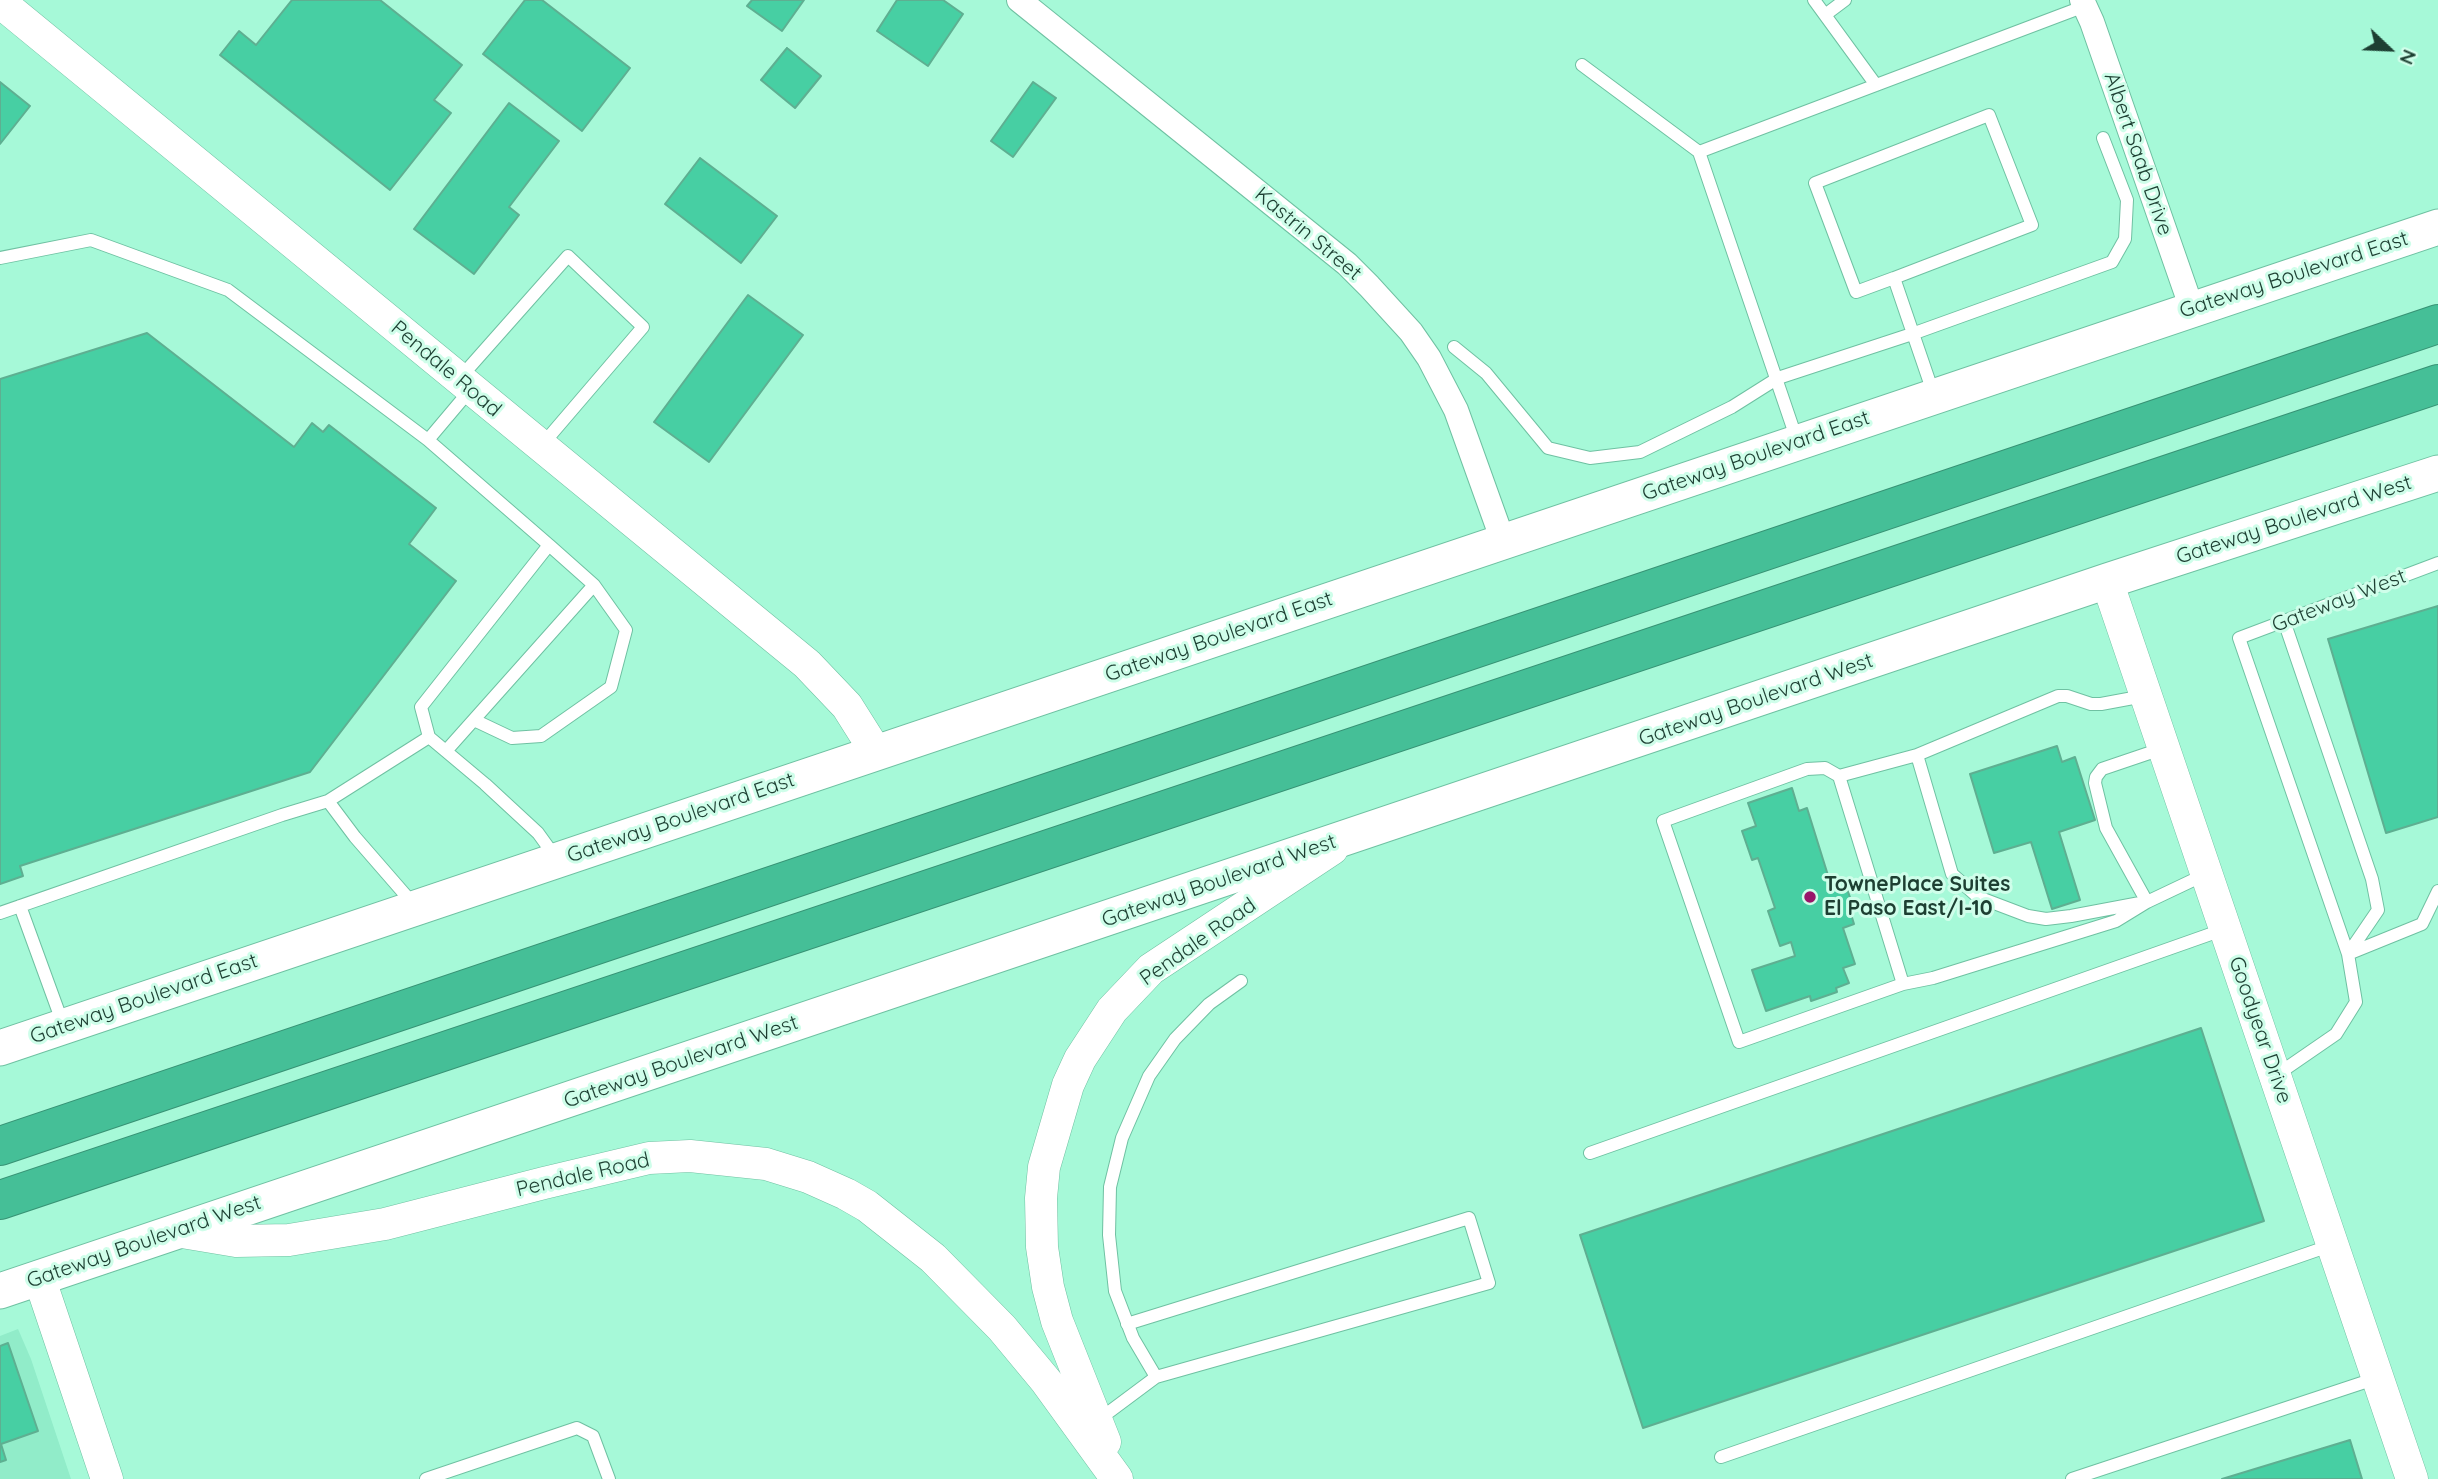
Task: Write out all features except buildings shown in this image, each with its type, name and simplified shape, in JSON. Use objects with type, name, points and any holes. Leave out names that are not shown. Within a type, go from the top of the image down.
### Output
[{"type":"highway","points":[[0,1146],[2438,324]]},
{"type":"highway","points":[[0,1200],[2438,384]]},
{"type":"main road","name":"Gateway Boulevard East","points":[[0,1048],[2438,227]]},
{"type":"main road","name":"Gateway Boulevard West","points":[[0,1291],[2107,581],[2438,473]]},
{"type":"street","name":"Kastrin Street","points":[[1019,0],[1347,264],[1378,295],[1411,332],[1429,358],[1456,410],[1503,541]]},
{"type":"street","name":"Pendale Road","points":[[0,2],[807,664],[847,706],[876,752]]},
{"type":"street","name":"Albert Saab Drive","points":[[2084,3],[2192,309]]},
{"type":"street","name":"Goodyear Drive","points":[[2107,581],[2412,1479]]},
{"type":"street","name":"Pendale Road","points":[[1118,1479],[1057,1321],[1042,1247],[1041,1198],[1044,1167],[1068,1085],[1080,1059],[1112,1010],[1151,970],[1353,836]]},
{"type":"street","name":"Pendale Road","points":[[176,1231],[236,1241],[289,1240],[385,1224],[649,1158],[690,1156],[766,1164],[808,1177],[846,1194],[867,1206],[933,1258],[1020,1349],[1118,1479]]},
{"type":"street","points":[[39,1277],[107,1479]]},
{"type":"lane","points":[[1814,0],[1876,85]]},
{"type":"lane","points":[[1825,15],[1845,0]]},
{"type":"lane","points":[[1699,152],[2084,3]]},
{"type":"lane","points":[[1582,65],[1699,152],[1798,442]]},
{"type":"lane","points":[[1989,115],[2032,225],[1894,278],[1856,292],[1815,183],[1989,115]]},
{"type":"lane","points":[[1454,347],[1486,373],[1548,448],[1590,458],[1640,452],[1732,407],[1778,378],[1912,334],[2112,262],[2125,239],[2127,200],[2103,138]]},
{"type":"lane","points":[[0,258],[91,240],[228,290],[428,440],[594,585],[626,630],[611,687],[541,736],[512,738],[474,720]]},
{"type":"lane","points":[[428,440],[465,384],[568,256],[643,327],[541,447]]},
{"type":"lane","points":[[1894,278],[1934,396]]},
{"type":"lane","points":[[549,545],[421,707],[429,737],[538,833],[558,860]]},
{"type":"lane","name":"Gateway West","points":[[2348,954],[2239,638],[2438,564]]},
{"type":"lane","points":[[446,751],[594,585]]},
{"type":"lane","points":[[2275,1076],[2336,1034],[2356,1002],[2348,954],[2378,910],[2372,879],[2284,621]]},
{"type":"lane","points":[[1839,776],[1917,755],[2058,696],[2101,705],[2146,695]]},
{"type":"lane","points":[[0,913],[282,814],[328,802],[429,737]]},
{"type":"lane","points":[[2147,902],[2106,828],[2095,783],[2102,769],[2164,748]]},
{"type":"lane","points":[[1917,755],[1952,874],[1978,897],[2028,916],[2046,919],[2147,902]]},
{"type":"lane","points":[[1903,984],[1839,776],[1825,768],[1807,769],[1663,821],[1739,1042],[1903,984],[1933,978],[2116,921],[2147,902],[2206,873]]},
{"type":"lane","points":[[328,802],[416,907]]},
{"type":"lane","points":[[2348,954],[2422,924],[2438,891]]},
{"type":"lane","points":[[20,906],[64,1026]]},
{"type":"lane","points":[[1590,1153],[2225,929]]},
{"type":"lane","points":[[1156,1377],[1133,1338],[1115,1290],[1109,1235],[1110,1187],[1122,1138],[1149,1076],[1175,1039],[1209,1004],[1241,981]]},
{"type":"lane","points":[[1096,1421],[1156,1377],[1489,1283],[1469,1218],[1127,1324]]},
{"type":"lane","points":[[1720,1457],[2332,1245]]},
{"type":"lane","points":[[2072,1479],[2378,1378]]},
{"type":"lane","points":[[426,1479],[577,1428],[593,1436],[609,1479]]},
{"type":"shaded area","points":[[18,1329],[31,1359],[71,1479],[0,1479],[0,1336]]},
{"type":"place","name":"TownePlace Suites El Paso East/I-10","points":[[1810,897]]}]
